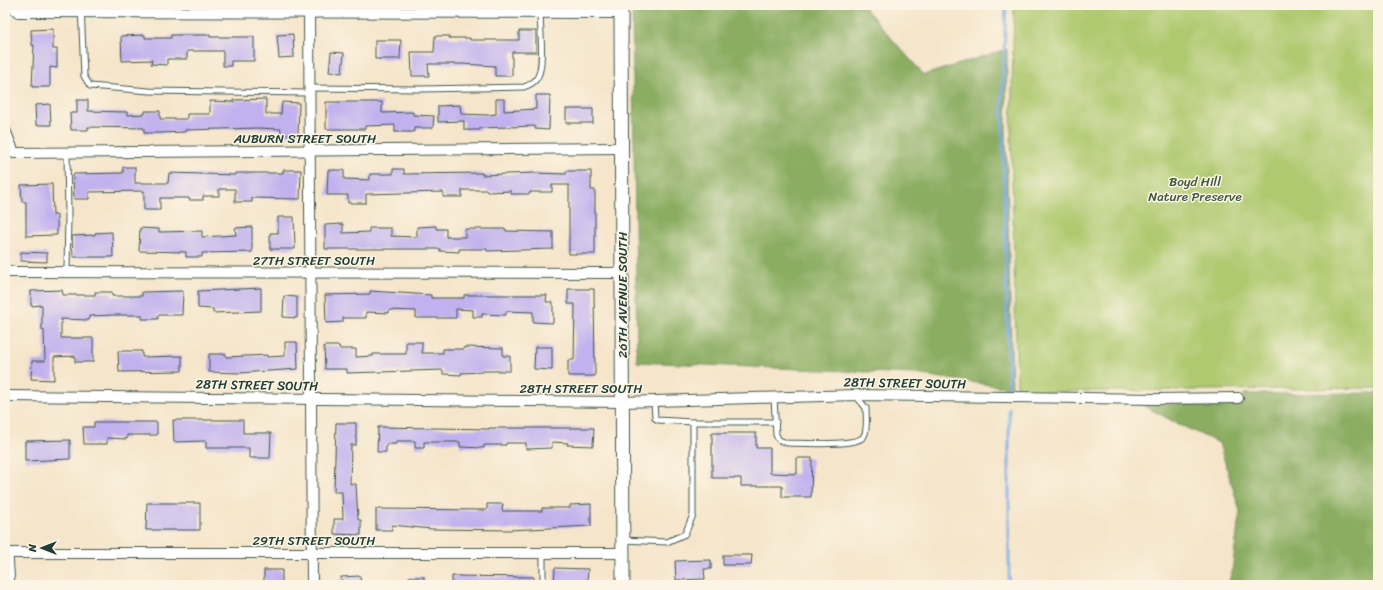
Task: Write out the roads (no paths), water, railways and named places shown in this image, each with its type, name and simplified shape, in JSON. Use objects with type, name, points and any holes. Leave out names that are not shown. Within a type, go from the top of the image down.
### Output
[{"type":"main road","points":[[5,554],[7,585]]},
{"type":"street","points":[[10,5],[18,12],[81,8],[310,9],[540,13],[621,9]]},
{"type":"street","points":[[310,9],[312,585]]},
{"type":"street","name":"26TH AVENUE SOUTH","points":[[621,9],[623,585]]},
{"type":"street","name":"AUBURN STREET SOUTH","points":[[5,130],[14,153],[310,152],[622,148]]},
{"type":"street","name":"27TH STREET SOUTH","points":[[5,272],[311,274],[622,273]]},
{"type":"street","name":"28TH STREET SOUTH","points":[[5,396],[623,402],[654,402],[774,396],[856,395],[1156,399],[1238,398]]},
{"type":"street","name":"29TH STREET SOUTH","points":[[5,554],[543,553],[623,547]]},
{"type":"lane","points":[[81,8],[84,76],[90,86],[149,91],[524,87],[532,84],[538,77],[540,68],[540,13]]},
{"type":"lane","points":[[67,153],[67,272]]},
{"type":"lane","points":[[774,396],[776,435],[779,440],[787,443],[858,442],[864,437],[866,408],[856,395]]},
{"type":"lane","points":[[654,402],[654,418],[658,420],[693,422],[776,422]]},
{"type":"lane","points":[[623,547],[667,542],[685,534],[693,515],[693,422]]},
{"type":"lane","points":[[543,553],[543,585]]},
{"type":"waterway","points":[[1006,5],[1002,98],[1009,391]]},
{"type":"waterway","points":[[1009,408],[1009,585]]},
{"type":"park label","name":"Boyd Hill Nature Preserve","points":[[1195,188]]}]
